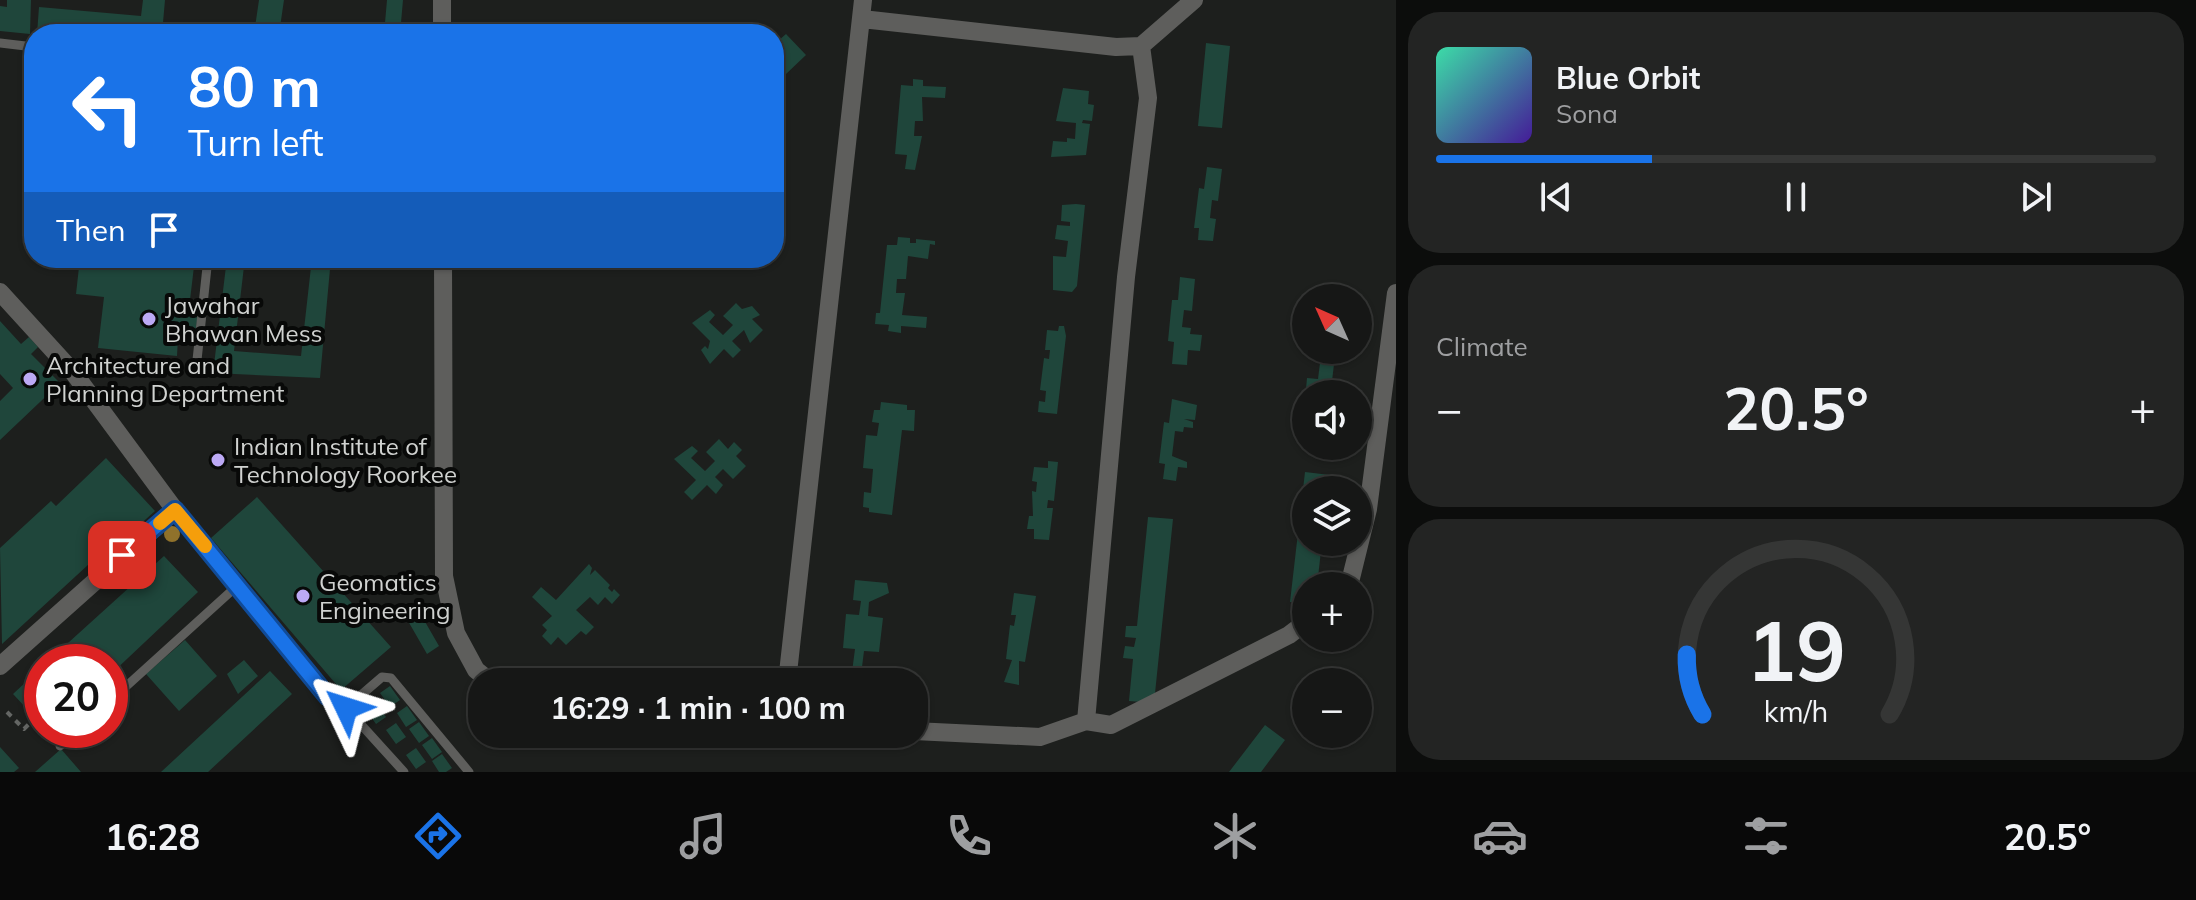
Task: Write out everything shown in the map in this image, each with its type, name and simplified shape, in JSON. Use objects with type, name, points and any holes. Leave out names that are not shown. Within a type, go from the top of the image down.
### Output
[{"type":"street","points":[[442,0],[442,24]]},
{"type":"street","points":[[789,668],[863,0]]},
{"type":"street","points":[[862,19],[1116,47],[1141,46],[1194,0]]},
{"type":"street","points":[[1086,721],[1126,277],[1148,98],[1141,46]]},
{"type":"street","points":[[443,268],[444,576],[456,633],[475,668]]},
{"type":"street","points":[[0,292],[50,342],[175,510],[327,696]]},
{"type":"street","points":[[1352,572],[1368,509],[1396,293]]},
{"type":"street","points":[[0,666],[175,510]]},
{"type":"street","points":[[928,732],[1040,737],[1086,721],[1111,725],[1292,633]]},
{"type":"lane","points":[[0,43],[24,46]]},
{"type":"lane","points":[[197,360],[207,268]]},
{"type":"lane","points":[[128,685],[238,585]]},
{"type":"lane","points":[[346,708],[382,677],[391,678],[469,772]]},
{"type":"lane","points":[[327,696],[346,708],[404,772]]},
{"type":"path","points":[[7,712],[24,729]]},
{"type":"building","points":[[7,0],[31,0],[30,24],[24,24],[24,33],[0,31],[0,6],[7,7]]},
{"type":"building","points":[[143,0],[165,0],[163,24],[38,24],[39,7],[141,16]]},
{"type":"building","points":[[259,0],[284,0],[280,24],[255,24]]},
{"type":"building","points":[[387,0],[403,0],[401,24],[385,24]]},
{"type":"building","points":[[786,34],[806,55],[786,74],[784,72]]},
{"type":"building","points":[[1206,43],[1230,46],[1222,128],[1198,126]]},
{"type":"building","points":[[913,79],[923,80],[923,86],[946,87],[945,98],[922,97],[923,121],[915,121],[914,136],[922,136],[915,170],[905,169],[907,155],[895,154],[901,85],[913,86]]},
{"type":"building","points":[[1063,88],[1089,91],[1088,104],[1094,105],[1092,121],[1083,120],[1082,123],[1090,124],[1086,155],[1051,157],[1053,141],[1075,139],[1076,123],[1056,121]]},
{"type":"building","points":[[1207,167],[1222,169],[1218,201],[1212,200],[1210,218],[1216,219],[1213,241],[1198,240],[1199,228],[1194,228],[1199,188],[1204,189]]},
{"type":"building","points":[[1062,205],[1085,205],[1077,286],[1072,292],[1053,290],[1053,256],[1066,257],[1068,241],[1055,239],[1057,225],[1070,226],[1070,222],[1061,221]]},
{"type":"building","points":[[898,237],[910,238],[910,243],[916,243],[916,239],[935,241],[935,245],[930,244],[928,259],[908,256],[906,279],[897,279],[896,293],[905,293],[902,315],[927,317],[926,328],[901,326],[901,333],[888,331],[889,325],[875,324],[876,313],[880,313],[887,245],[897,245]]},
{"type":"building","name":"Jawahar Bhawan Mess","points":[[79,268],[194,268],[190,300],[199,301],[195,340],[178,338],[177,356],[98,348],[104,297],[76,294]]},
{"type":"building","points":[[226,268],[244,268],[234,351],[301,356],[311,268],[330,268],[320,378],[213,373]]},
{"type":"building","points":[[1180,277],[1195,279],[1192,311],[1184,310],[1182,327],[1191,328],[1190,334],[1202,335],[1200,351],[1188,350],[1187,365],[1172,364],[1174,342],[1168,341],[1172,300],[1178,300]]},
{"type":"building","points":[[736,303],[742,309],[752,306],[760,315],[752,319],[763,330],[750,343],[744,330],[732,341],[741,350],[733,358],[724,349],[710,364],[701,350],[705,346],[708,349],[710,341],[692,323],[710,310],[715,315],[709,322],[723,335],[733,325],[723,316]]},
{"type":"building","name":"Architecture and Planning Department","points":[[0,321],[21,344],[29,337],[38,347],[31,354],[60,383],[0,440],[0,401],[13,388],[0,374]]},
{"type":"building","points":[[1059,326],[1064,326],[1066,336],[1057,414],[1038,412],[1039,401],[1045,402],[1046,391],[1040,390],[1044,358],[1049,359],[1050,350],[1045,350],[1047,330],[1058,331]]},
{"type":"building","points":[[1320,364],[1334,364],[1332,380],[1307,380],[1318,379]]},
{"type":"building","points":[[1172,399],[1197,405],[1195,420],[1184,419],[1193,422],[1193,428],[1184,427],[1183,432],[1175,431],[1172,456],[1187,462],[1187,468],[1178,467],[1176,481],[1163,479],[1165,464],[1159,463],[1164,422],[1169,423]]},
{"type":"building","points":[[881,402],[907,405],[907,410],[915,410],[914,431],[902,430],[892,515],[869,512],[869,508],[863,507],[864,492],[871,493],[873,469],[863,468],[866,435],[877,436],[879,423],[872,422],[874,410],[880,410]]},
{"type":"building","points":[[719,439],[728,449],[734,442],[742,450],[736,456],[746,466],[733,479],[723,469],[715,477],[723,485],[716,494],[707,485],[692,500],[684,492],[696,480],[674,459],[692,446],[698,451],[691,458],[705,471],[715,461],[706,452]]},
{"type":"building","points":[[106,458],[155,511],[127,536],[125,534],[120,538],[111,528],[93,545],[101,553],[2,644],[0,548],[51,501],[56,506]]},
{"type":"building","points":[[1048,461],[1058,462],[1054,501],[1048,500],[1047,508],[1053,508],[1049,540],[1034,539],[1034,529],[1027,529],[1029,516],[1033,516],[1032,491],[1036,492],[1037,482],[1032,481],[1034,467],[1048,468]]},
{"type":"building","points":[[1305,472],[1330,475],[1330,476],[1305,476]]},
{"type":"building","name":"Geomatics Engineering","points":[[257,497],[391,647],[341,690],[211,538]]},
{"type":"building","points":[[1148,517],[1173,519],[1154,703],[1129,701],[1133,659],[1123,658],[1125,646],[1134,647],[1136,638],[1125,637],[1126,626],[1137,626]]},
{"type":"building","points":[[164,556],[198,592],[128,658],[128,644],[67,644]]},
{"type":"building","points":[[1295,556],[1320,556],[1319,572],[1293,572]]},
{"type":"building","points":[[589,564],[592,568],[590,575],[595,570],[610,585],[608,588],[612,592],[614,589],[620,595],[612,604],[605,597],[598,605],[590,597],[576,610],[594,627],[586,635],[581,631],[566,645],[558,637],[551,645],[542,636],[547,630],[542,625],[552,616],[532,597],[541,587],[556,600]]},
{"type":"building","points":[[855,580],[887,583],[889,593],[869,602],[868,616],[883,618],[879,652],[864,651],[862,667],[876,668],[853,668],[855,649],[843,648],[846,614],[859,615],[861,601],[853,600]]},
{"type":"building","points":[[1014,593],[1036,596],[1025,662],[1019,661],[1019,685],[1004,682],[1012,660],[1006,659],[1010,625],[1014,626],[1016,615],[1011,615]]},
{"type":"building","points":[[420,613],[439,646],[427,654],[408,621]]},
{"type":"building","points":[[185,640],[217,676],[179,711],[146,674]]},
{"type":"building","points":[[244,660],[258,676],[238,694],[227,674]]},
{"type":"building","points":[[270,671],[292,694],[208,772],[161,772]]},
{"type":"building","points":[[24,684],[24,706],[13,694]]},
{"type":"building","points":[[390,686],[400,700],[390,707],[380,693]]},
{"type":"building","points":[[377,703],[386,717],[376,724],[366,710]]},
{"type":"building","points":[[407,706],[417,720],[406,727],[397,713]]},
{"type":"building","points":[[419,722],[429,736],[419,743],[409,729]]},
{"type":"building","points":[[396,723],[406,737],[396,744],[386,730]]},
{"type":"building","points":[[1265,725],[1285,740],[1261,772],[1229,772]]},
{"type":"building","points":[[432,738],[442,752],[432,759],[422,745]]},
{"type":"building","points":[[0,747],[19,768],[14,772],[0,772]]},
{"type":"building","points":[[416,748],[426,762],[416,769],[406,755]]},
{"type":"building","points":[[61,749],[81,772],[35,772]]},
{"type":"building","points":[[442,754],[452,768],[446,772],[439,772],[432,761]]},
{"type":"slow traffic","points":[[160,523],[175,510],[205,546]]},
{"type":"place","name":"Jawahar Bhawan Mess","points":[[149,319]]},
{"type":"place","name":"Architecture and Planning Department","points":[[30,379]]},
{"type":"place","name":"Indian Institute of Technology Roorkee","points":[[218,460]]},
{"type":"place","name":"Geomatics Engineering","points":[[303,596]]},
{"type":"route","points":[[122,555],[175,510],[327,696],[346,708]]}]
